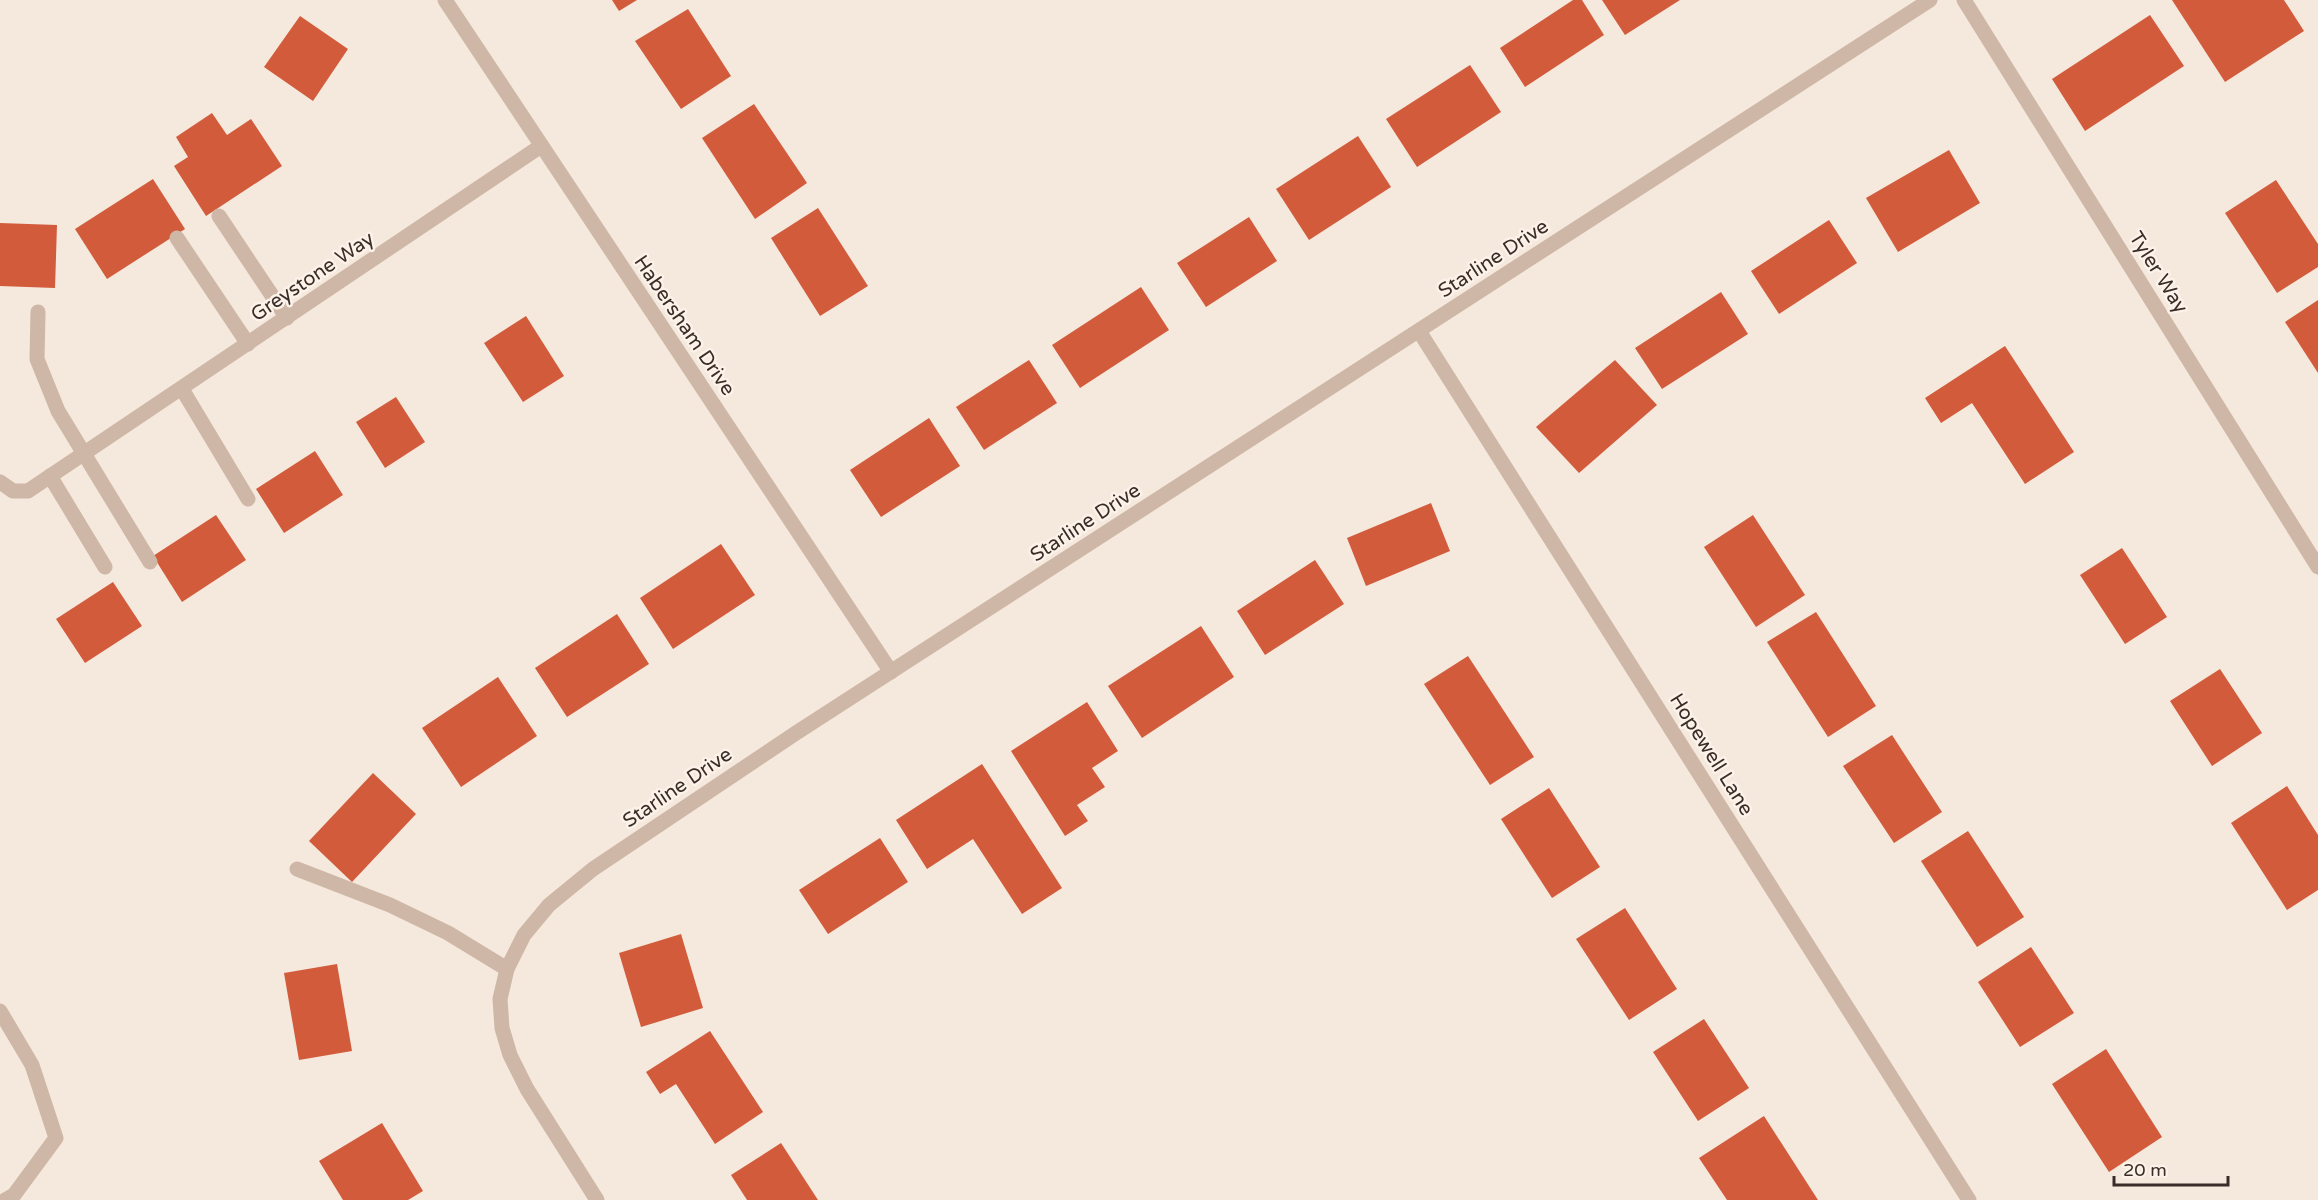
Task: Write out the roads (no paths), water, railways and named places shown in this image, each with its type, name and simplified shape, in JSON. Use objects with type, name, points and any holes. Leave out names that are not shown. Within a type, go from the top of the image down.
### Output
[{"type":"street","name":"Habersham Drive","points":[[445,0],[891,672]]},
{"type":"street","name":"Starline Drive","points":[[597,1200],[527,1089],[510,1055],[502,1028],[500,999],[507,969],[524,935],[549,905],[593,868],[891,672],[1930,0]]},
{"type":"street","name":"Tyler Way","points":[[1964,0],[2318,567]]},
{"type":"street","name":"Greystone Way","points":[[0,482],[13,491],[28,491],[541,146]]},
{"type":"street","points":[[219,216],[287,318]]},
{"type":"street","points":[[177,238],[248,344]]},
{"type":"street","points":[[38,312],[37,359],[58,411],[150,562]]},
{"type":"street","name":"Hopewell Lane","points":[[1419,331],[1970,1200]]},
{"type":"street","points":[[182,389],[248,499]]},
{"type":"street","points":[[50,476],[105,567]]},
{"type":"street","points":[[297,868],[390,905],[448,933],[507,969]]},
{"type":"street","points":[[0,1011],[32,1065],[56,1138],[14,1195],[5,1200]]}]
